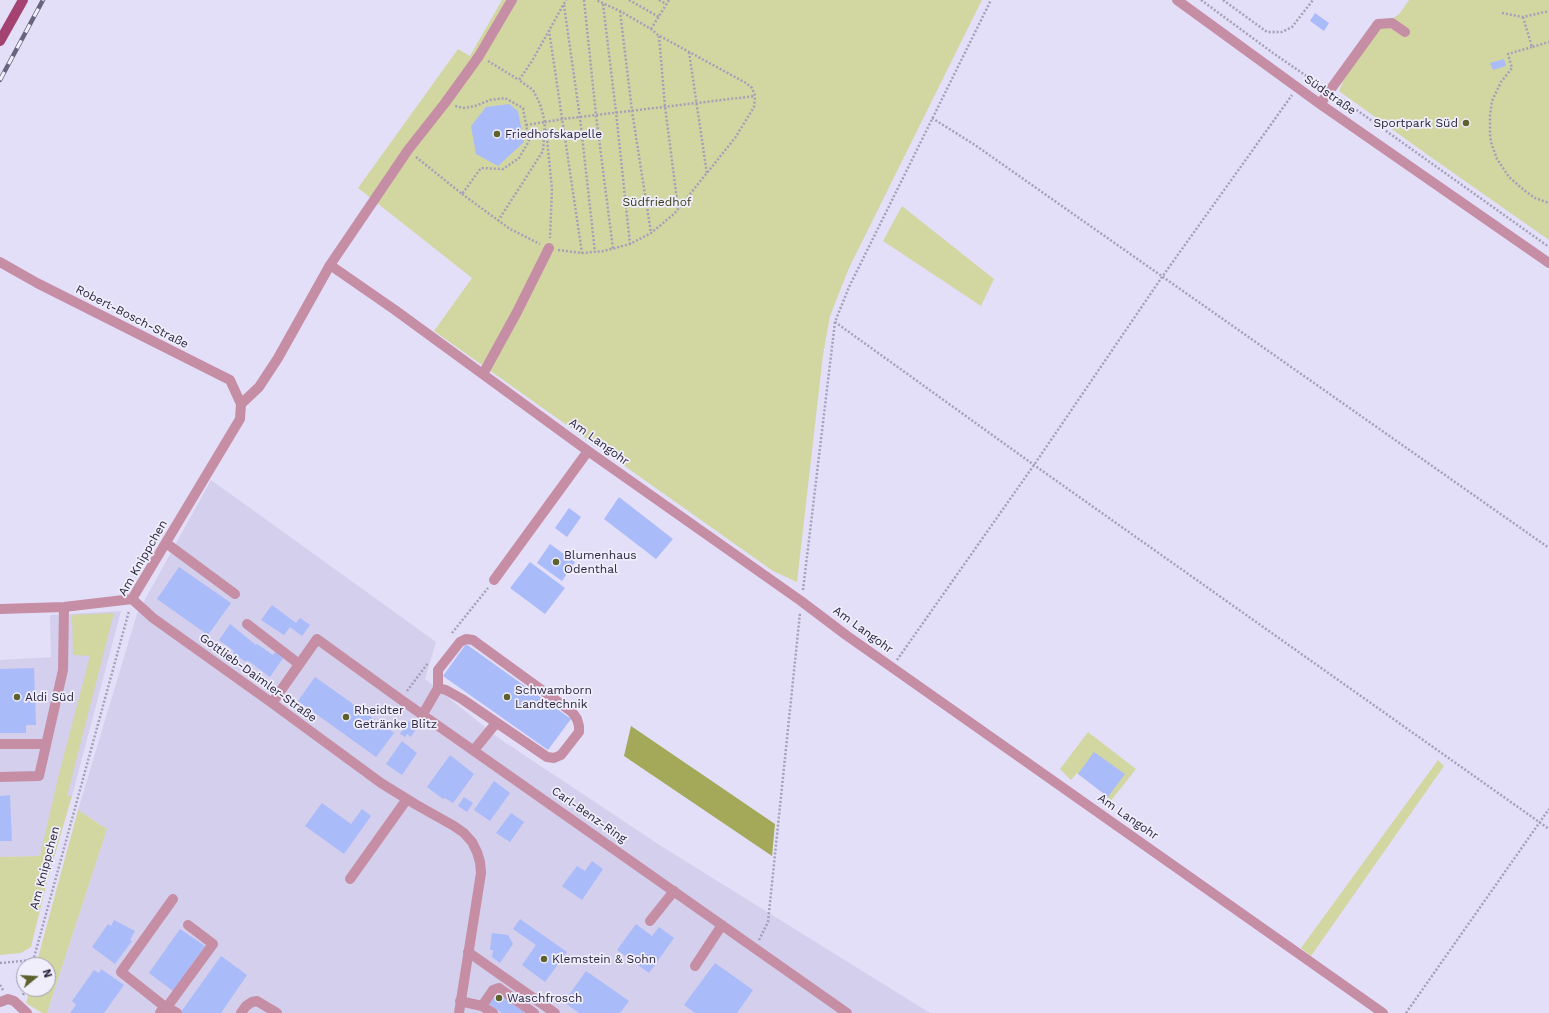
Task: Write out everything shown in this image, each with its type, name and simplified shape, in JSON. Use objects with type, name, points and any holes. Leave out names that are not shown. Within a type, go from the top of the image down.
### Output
[{"type":"main road","points":[[0,41],[23,0]]},
{"type":"street","points":[[241,404],[259,387],[278,358],[330,265],[408,150],[479,56],[512,0]]},
{"type":"street","name":"Südstraße","points":[[1177,0],[1297,88],[1549,263]]},
{"type":"street","points":[[1320,104],[1378,24],[1392,23],[1405,32]]},
{"type":"street","points":[[483,374],[517,312],[549,248]]},
{"type":"street","name":"Robert-Bosch-Straße","points":[[0,262],[37,283],[230,380],[241,404]]},
{"type":"street","name":"Am Langohr","points":[[330,265],[395,310],[588,451],[801,601],[846,635],[1383,1013]]},
{"type":"street","name":"Am Knippchen","points":[[132,599],[240,419],[241,404]]},
{"type":"street","points":[[494,580],[588,451]]},
{"type":"street","points":[[166,543],[235,594]]},
{"type":"street","points":[[0,609],[64,607],[132,599]]},
{"type":"street","name":"Gottlieb-Daimler-Straße","points":[[132,599],[153,618],[381,783],[464,833],[472,842],[480,862],[480,886],[468,952]]},
{"type":"street","points":[[0,777],[39,776],[63,670],[64,607]]},
{"type":"street","points":[[247,624],[299,664],[272,703]]},
{"type":"street","name":"Carl-Benz-Ring","points":[[299,664],[317,639],[847,1013]]},
{"type":"street","points":[[423,714],[438,688],[438,670],[460,642],[466,639],[473,640],[572,712],[577,719],[579,732],[561,755],[554,758],[547,757],[462,699],[446,690],[438,688]]},
{"type":"street","points":[[474,750],[496,722]]},
{"type":"street","points":[[0,744],[46,744]]},
{"type":"street","points":[[350,879],[407,799]]},
{"type":"street","points":[[650,921],[674,891]]},
{"type":"street","points":[[173,899],[121,972],[164,1009],[176,1013]]},
{"type":"street","points":[[164,1009],[213,944],[188,925]]},
{"type":"street","points":[[695,966],[722,925]]},
{"type":"street","points":[[459,1013],[468,952],[554,1013]]},
{"type":"street","points":[[482,1006],[494,990],[499,988],[534,1013]]},
{"type":"street","points":[[0,1002],[8,999],[14,1001],[23,1010]]},
{"type":"street","points":[[460,1000],[482,1006],[493,1013]]},
{"type":"street","points":[[241,1013],[246,1006],[257,1001],[277,1013]]},
{"type":"path","points":[[519,80],[566,0]]},
{"type":"path","points":[[584,0],[596,115],[614,249]]},
{"type":"path","points":[[408,150],[498,221],[510,229],[549,248],[582,253],[614,249],[630,244],[650,232],[674,214],[707,174],[750,116],[754,107],[755,96],[752,88],[746,83],[658,35],[651,29],[620,11],[596,0]]},
{"type":"path","points":[[629,0],[658,17]]},
{"type":"path","points":[[659,0],[666,4]]},
{"type":"path","points":[[651,29],[669,0]]},
{"type":"path","points":[[754,947],[763,935],[768,922],[801,601],[835,322],[932,118],[991,0]]},
{"type":"path","points":[[1201,0],[1273,53],[1329,91],[1549,248]]},
{"type":"path","points":[[1223,0],[1267,32],[1282,32],[1292,27],[1313,0]]},
{"type":"path","points":[[603,3],[630,244]]},
{"type":"path","points":[[564,4],[580,118],[595,252]]},
{"type":"path","points":[[620,11],[632,111],[650,232]]},
{"type":"path","points":[[1502,13],[1523,17],[1549,11]]},
{"type":"path","points":[[1523,17],[1532,47]]},
{"type":"path","points":[[549,29],[582,253]]},
{"type":"path","points":[[658,35],[665,106],[678,208]]},
{"type":"path","points":[[1549,42],[1508,54],[1512,68],[1501,82],[1492,101],[1490,115],[1491,142],[1497,159],[1509,177],[1535,198],[1549,203]]},
{"type":"path","points":[[688,52],[707,174]]},
{"type":"path","points":[[479,56],[533,90],[540,104],[545,122],[552,189],[549,248]]},
{"type":"path","points":[[892,667],[1034,465],[1162,277],[1297,88]]},
{"type":"path","points":[[526,126],[563,119],[580,118],[616,112],[755,96]]},
{"type":"path","points":[[445,103],[464,108],[475,106],[490,100],[505,98],[523,108],[529,142],[519,158],[503,169],[481,168],[462,194]]},
{"type":"path","points":[[932,118],[975,145],[1549,548]]},
{"type":"path","points":[[498,221],[542,151],[545,122]]},
{"type":"path","points":[[835,322],[1034,465],[1549,829]]},
{"type":"path","name":"Am Knippchen","points":[[34,957],[132,599]]},
{"type":"path","points":[[1406,1013],[1549,808]]},
{"type":"path","points":[[0,962],[16,961]]},
{"type":"shaded area","points":[[211,480],[436,642],[425,679],[500,739],[661,846],[930,1013],[47,1013],[52,997],[56,997],[56,985],[107,829],[78,810],[137,614]]},
{"type":"shaded area","points":[[121,611],[72,796],[40,856],[0,857],[0,660],[51,657],[50,615]]},
{"type":"green space","name":"Südfriedhof","points":[[502,0],[982,0],[849,268],[830,316],[823,355],[797,582],[773,571],[434,331],[472,278],[358,188],[458,49],[470,56]]},
{"type":"green space","name":"Sportpark Süd","points":[[1409,0],[1549,0],[1549,240],[1339,91],[1346,74],[1379,28],[1399,14]]},
{"type":"green space","points":[[902,206],[994,279],[981,306],[883,241]]},
{"type":"green space","points":[[114,613],[67,796],[72,796],[47,882],[31,947],[21,953],[0,955],[0,857],[40,856],[59,774],[90,656],[73,655],[72,615]]},
{"type":"green space","points":[[631,726],[775,824],[772,856],[624,756]]},
{"type":"green space","points":[[1088,732],[1136,769],[1110,802],[1106,799],[1109,795],[1077,773],[1071,780],[1060,769]]},
{"type":"green space","points":[[1438,760],[1444,766],[1311,956],[1301,948]]},
{"type":"green space","points":[[78,810],[107,829],[56,985],[56,957],[38,957]]},
{"type":"green space","points":[[28,997],[52,997],[47,1013],[42,1013],[26,1003]]},
{"type":"building","points":[[1315,13],[1329,23],[1324,31],[1310,21]]},
{"type":"building","points":[[1504,59],[1506,66],[1493,70],[1490,63]]},
{"type":"building","name":"Friedhofskapelle","points":[[509,104],[518,111],[524,142],[498,166],[476,154],[471,126],[486,107]]},
{"type":"building","points":[[619,497],[673,539],[656,559],[604,519]]},
{"type":"building","points":[[569,508],[581,517],[567,537],[555,528]]},
{"type":"building","name":"Blumenhaus Odenthal","points":[[550,544],[575,562],[562,581],[537,563]]},
{"type":"building","points":[[530,562],[565,588],[545,614],[510,588]]},
{"type":"building","points":[[179,567],[231,603],[208,635],[157,599]]},
{"type":"building","points":[[272,605],[296,623],[300,618],[310,625],[302,636],[290,627],[284,635],[261,620]]},
{"type":"building","points":[[230,624],[256,645],[257,644],[273,655],[275,652],[283,658],[270,677],[247,660],[246,662],[233,653],[234,651],[219,640]]},
{"type":"building","name":"Schwamborn Landtechnik","points":[[466,644],[571,719],[548,750],[443,676]]},
{"type":"building","name":"Aldi Süd","points":[[34,668],[36,725],[26,725],[26,733],[0,733],[0,669]]},
{"type":"building","name":"Rheidter Getränke Blitz","points":[[315,677],[394,733],[376,757],[298,701]]},
{"type":"building","points":[[409,721],[417,727],[411,737],[407,734],[405,737],[400,734]]},
{"type":"building","points":[[402,741],[417,753],[402,775],[386,764]]},
{"type":"building","points":[[1094,752],[1125,774],[1108,797],[1078,774]]},
{"type":"building","points":[[450,755],[474,774],[453,803],[445,798],[443,799],[427,787]]},
{"type":"building","points":[[494,781],[510,793],[490,821],[474,810]]},
{"type":"building","points":[[10,795],[12,841],[0,841],[0,796]]},
{"type":"building","points":[[464,797],[473,803],[467,812],[458,806]]},
{"type":"building","points":[[322,803],[351,824],[362,809],[371,816],[344,854],[305,826]]},
{"type":"building","points":[[511,813],[524,822],[510,842],[496,833]]},
{"type":"building","points":[[592,861],[603,869],[582,900],[562,886],[577,866],[585,871]]},
{"type":"building","name":"Klemstein & Sohn","points":[[520,919],[567,952],[545,982],[522,965],[536,945],[513,929]]},
{"type":"building","points":[[114,920],[135,931],[130,940],[132,941],[115,964],[92,947],[108,924],[111,926]]},
{"type":"building","points":[[636,924],[652,936],[659,927],[674,938],[649,973],[617,950]]},
{"type":"building","points":[[180,929],[205,946],[173,991],[149,973]]},
{"type":"building","points":[[492,933],[508,935],[513,944],[500,963],[492,957],[493,950],[490,950]]},
{"type":"building","points":[[221,956],[247,975],[221,1013],[182,1013],[181,1012]]},
{"type":"building","points":[[715,963],[753,990],[737,1013],[695,1013],[684,1005]]},
{"type":"building","points":[[101,969],[124,985],[104,1013],[70,1013],[76,1005],[72,1001],[94,970],[99,973]]},
{"type":"building","points":[[586,971],[629,1001],[620,1013],[579,1013],[564,1002]]},
{"type":"building","name":"Waschfrosch","points":[[497,993],[524,1012],[502,1013],[489,1004]]},
{"type":"railway","points":[[0,80],[43,0]]},
{"type":"place","name":"Sportpark Süd","points":[[1466,123]]},
{"type":"place","name":"Friedhofskapelle","points":[[497,134]]},
{"type":"place","name":"Blumenhaus Odenthal","points":[[556,562]]},
{"type":"place","name":"Aldi Süd","points":[[17,697]]},
{"type":"place","name":"Schwamborn Landtechnik","points":[[507,697]]},
{"type":"place","name":"Rheidter Getränke Blitz","points":[[346,717]]},
{"type":"place","name":"Klemstein & Sohn","points":[[544,959]]},
{"type":"place","name":"Waschfrosch","points":[[499,998]]}]
